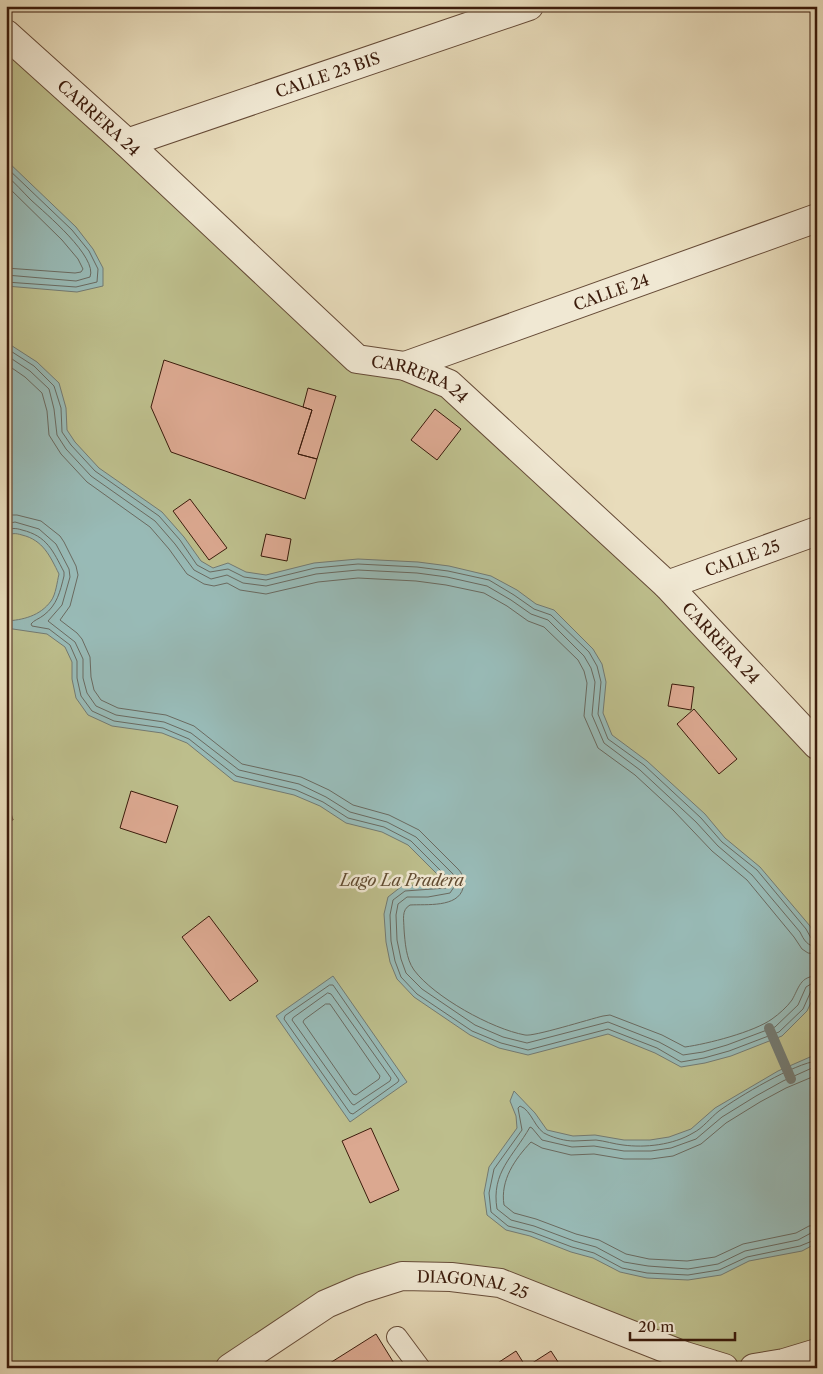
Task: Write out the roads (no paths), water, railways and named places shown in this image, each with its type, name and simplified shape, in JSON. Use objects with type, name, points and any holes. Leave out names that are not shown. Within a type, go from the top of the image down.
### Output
[{"type":"street","name":"CALLE 23 BIS","points":[[127,143],[529,6]]},
{"type":"street","name":"CARRERA 24","points":[[6,34],[127,143],[358,360],[405,366],[449,384],[667,585],[817,744]]},
{"type":"street","name":"CALLE 24","points":[[405,366],[817,218]]},
{"type":"street","name":"CALLE 25","points":[[667,585],[817,531]]},
{"type":"street","name":"DIAGONAL 25","points":[[230,1368],[326,1304],[360,1289],[402,1276],[450,1277],[500,1283],[684,1362],[724,1368]]},
{"type":"street","points":[[754,1368],[784,1363],[817,1353]]},
{"type":"lane","points":[[397,1337],[420,1368]]},
{"type":"water","points":[[6,160],[76,227],[93,249],[103,268],[103,286],[77,292],[6,286]]},
{"type":"water","points":[[6,342],[37,362],[59,383],[66,408],[67,430],[75,442],[99,468],[162,512],[184,537],[201,561],[213,568],[228,563],[246,572],[266,575],[314,563],[358,559],[418,562],[449,566],[491,576],[517,590],[536,604],[554,610],[593,649],[602,664],[606,682],[603,713],[612,735],[647,761],[705,814],[725,838],[760,867],[810,926],[817,940],[817,990],[807,1011],[782,1036],[731,1056],[681,1067],[655,1053],[608,1034],[528,1055],[499,1048],[470,1035],[414,997],[397,979],[390,962],[384,914],[388,897],[402,886],[446,883],[408,845],[382,832],[346,823],[320,806],[294,795],[234,781],[187,743],[162,733],[112,726],[88,715],[76,698],[72,679],[72,662],[65,647],[47,634],[6,628],[6,621],[19,620],[31,616],[47,606],[54,595],[59,574],[49,555],[41,545],[29,537],[18,534],[6,536],[6,488],[8,483],[6,477]]},
{"type":"water","points":[[333,976],[407,1082],[350,1122],[276,1016]]},
{"type":"water","points":[[817,1056],[817,1243],[802,1251],[749,1261],[721,1275],[688,1280],[647,1278],[620,1272],[593,1258],[571,1252],[530,1236],[506,1230],[487,1215],[484,1193],[489,1167],[517,1128],[516,1116],[510,1101],[514,1091],[535,1113],[547,1130],[573,1136],[595,1135],[624,1140],[650,1140],[669,1137],[691,1129],[715,1108],[778,1071],[810,1057]]},
{"type":"waterway","points":[[769,1028],[791,1079]]},
{"type":"park label","name":"Lago La Pradera","points":[[402,880]]}]
